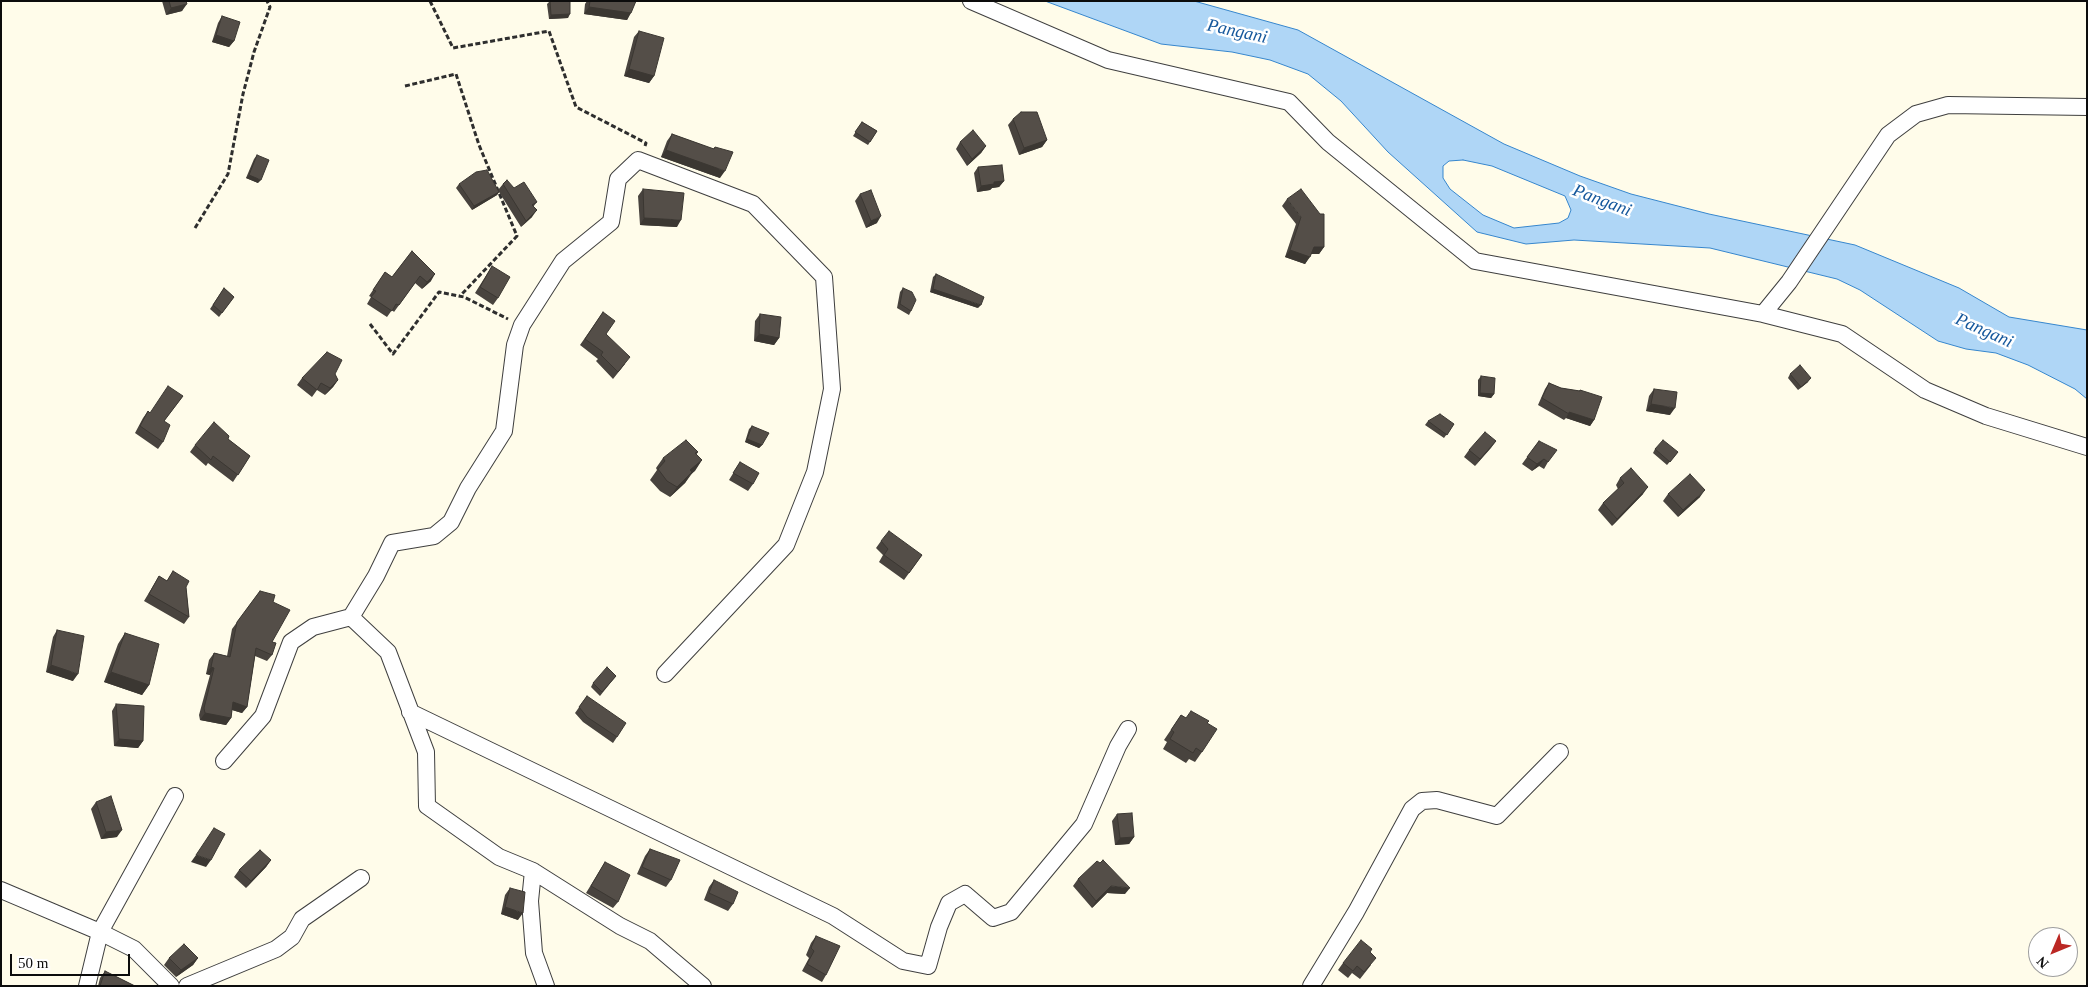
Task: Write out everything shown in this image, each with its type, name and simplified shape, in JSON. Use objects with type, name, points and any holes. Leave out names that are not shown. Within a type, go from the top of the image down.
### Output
[{"type":"street","points":[[971,1],[1108,60],[1289,102],[1328,142],[1475,261],[1763,314],[1842,334],[1925,390],[1986,416],[2087,447]]},
{"type":"street","points":[[1763,314],[1789,282],[1888,135],[1916,114],[1948,105],[2087,107]]},
{"type":"street","points":[[224,761],[263,716],[291,642],[313,627],[351,617],[376,576],[392,543],[434,536],[451,522],[468,488],[504,431],[515,345],[522,325],[563,262],[611,222],[618,178],[638,160],[753,204],[824,277],[832,389],[815,472],[786,545],[665,674]]},
{"type":"street","points":[[351,617],[388,652],[426,752],[427,806],[499,857],[533,871],[620,926],[650,941],[703,986]]},
{"type":"street","points":[[410,712],[833,916],[903,961],[928,966],[939,927],[950,903],[965,894],[994,918],[1012,912],[1084,824],[1118,746],[1128,729]]},
{"type":"street","points":[[1311,986],[1356,912],[1412,809],[1422,801],[1437,800],[1498,816],[1560,752]]},
{"type":"street","points":[[87,986],[100,932],[175,796]]},
{"type":"street","points":[[533,871],[530,901],[534,953],[546,986]]},
{"type":"street","points":[[187,986],[276,949],[292,937],[302,919],[361,878]]},
{"type":"street","points":[[1,890],[100,932],[134,949],[170,986]]},
{"type":"path","points":[[195,228],[228,174],[254,52],[270,7],[267,1]]},
{"type":"path","points":[[430,1],[453,48],[549,31],[576,106],[646,143],[638,160]]},
{"type":"path","points":[[405,86],[456,74],[478,145],[517,236],[460,296]]},
{"type":"path","points":[[370,324],[393,354],[440,292],[460,296],[522,325]]},
{"type":"water","name":"Pangani","points":[[1045,1],[1194,1],[1298,30],[1504,144],[1580,176],[1631,194],[1709,214],[1855,245],[1959,288],[2009,317],[2087,330],[2087,399],[2075,389],[2028,365],[1996,353],[1966,349],[1938,341],[1860,290],[1837,279],[1710,248],[1574,240],[1526,244],[1477,232],[1388,152],[1341,101],[1308,74],[1270,60],[1232,52],[1161,44]],"holes":[[[1463,160],[1492,166],[1565,196],[1571,210],[1568,218],[1559,223],[1514,228],[1483,215],[1450,189],[1443,178],[1443,166],[1449,161]]]},
{"type":"building","points":[[169,1],[186,1],[187,4],[171,8]]},
{"type":"building","points":[[550,1],[570,1],[570,14],[551,15]]},
{"type":"building","points":[[590,1],[636,1],[631,13],[589,7]]},
{"type":"building","points":[[222,16],[240,22],[234,41],[216,35]]},
{"type":"building","points":[[639,31],[664,38],[654,76],[629,69]]},
{"type":"building","points":[[1021,112],[1037,112],[1047,140],[1024,148],[1013,119]]},
{"type":"building","points":[[862,122],[877,131],[870,142],[855,132]]},
{"type":"building","points":[[973,130],[986,146],[972,159],[960,142]]},
{"type":"building","points":[[672,134],[714,149],[715,147],[733,152],[725,171],[666,150]]},
{"type":"building","points":[[257,155],[269,160],[261,180],[249,175]]},
{"type":"building","points":[[1002,165],[1004,181],[981,186],[978,167]]},
{"type":"building","points":[[487,170],[499,192],[474,206],[459,184],[476,172]]},
{"type":"building","points":[[507,180],[514,188],[524,182],[537,202],[532,205],[537,210],[526,221],[503,184]]},
{"type":"building","points":[[643,189],[684,193],[681,220],[644,218]]},
{"type":"building","points":[[1301,189],[1320,214],[1324,214],[1324,247],[1314,247],[1310,257],[1290,250],[1301,217],[1287,199]]},
{"type":"building","points":[[871,190],[881,216],[871,221],[860,194]]},
{"type":"building","points":[[412,251],[435,274],[427,282],[420,276],[399,305],[396,304],[392,311],[371,297],[376,291],[373,290],[385,272],[392,277]]},
{"type":"building","points":[[492,266],[510,277],[498,298],[480,287]]},
{"type":"building","points":[[936,274],[984,297],[981,305],[933,289]]},
{"type":"building","points":[[224,288],[234,297],[222,313],[213,305]]},
{"type":"building","points":[[903,288],[912,292],[916,300],[911,311],[900,304]]},
{"type":"building","points":[[603,312],[615,321],[606,334],[630,357],[618,372],[601,355],[603,352],[585,339]]},
{"type":"building","points":[[760,314],[781,317],[779,338],[759,334]]},
{"type":"building","points":[[327,352],[342,360],[335,374],[338,380],[330,388],[321,383],[317,390],[302,378]]},
{"type":"building","points":[[1800,365],[1811,378],[1801,387],[1790,374]]},
{"type":"building","points":[[1481,376],[1495,378],[1494,394],[1480,393]]},
{"type":"building","points":[[1549,383],[1561,388],[1580,390],[1602,397],[1594,420],[1569,412],[1569,414],[1542,398]]},
{"type":"building","points":[[168,386],[183,396],[164,421],[170,425],[163,442],[140,426],[148,411],[150,413]]},
{"type":"building","points":[[1654,389],[1677,392],[1675,408],[1651,404]]},
{"type":"building","points":[[1440,414],[1454,424],[1447,435],[1428,421]]},
{"type":"building","points":[[214,422],[229,436],[228,439],[250,456],[238,475],[213,456],[211,460],[195,445]]},
{"type":"building","points":[[752,426],[769,433],[762,445],[747,439]]},
{"type":"building","points":[[1485,432],[1496,441],[1480,459],[1469,450]]},
{"type":"building","points":[[686,440],[698,452],[695,453],[702,460],[690,470],[692,472],[677,487],[667,481],[658,469],[665,461],[663,458]]},
{"type":"building","points":[[1663,440],[1678,452],[1670,462],[1655,449]]},
{"type":"building","points":[[1539,441],[1557,450],[1548,462],[1544,459],[1537,464],[1527,457]]},
{"type":"building","points":[[740,462],[759,473],[753,484],[733,473]]},
{"type":"building","points":[[1631,468],[1648,487],[1617,519],[1603,503],[1624,483],[1620,478]]},
{"type":"building","points":[[1690,474],[1705,490],[1683,510],[1668,494]]},
{"type":"building","points":[[889,531],[922,555],[909,573],[884,555],[888,549],[881,541]]},
{"type":"building","points":[[173,571],[189,581],[186,587],[189,617],[149,594],[159,576],[167,581]]},
{"type":"building","points":[[260,591],[275,595],[273,602],[290,610],[272,642],[276,643],[272,655],[256,648],[247,707],[233,702],[231,718],[205,713],[204,708],[214,668],[211,667],[214,653],[230,657],[237,622]]},
{"type":"building","points":[[57,630],[84,636],[78,674],[51,665]]},
{"type":"building","points":[[125,633],[159,644],[149,685],[111,672]]},
{"type":"building","points":[[607,667],[616,676],[602,692],[593,683]]},
{"type":"building","points":[[587,696],[626,723],[617,737],[587,717],[579,707]]},
{"type":"building","points":[[116,704],[144,706],[143,741],[119,739]]},
{"type":"building","points":[[1191,711],[1209,721],[1207,723],[1217,729],[1202,752],[1196,748],[1193,753],[1170,739],[1174,732],[1171,730],[1181,715],[1186,718]]},
{"type":"building","points":[[111,796],[122,830],[106,832],[96,802]]},
{"type":"building","points":[[1132,813],[1134,837],[1120,838],[1117,814]]},
{"type":"building","points":[[214,828],[225,834],[211,860],[196,855]]},
{"type":"building","points":[[650,849],[680,860],[671,880],[642,867]]},
{"type":"building","points":[[260,850],[271,860],[251,881],[239,870]]},
{"type":"building","points":[[1103,860],[1130,888],[1111,886],[1096,901],[1078,879],[1097,861],[1100,863]]},
{"type":"building","points":[[605,862],[630,875],[618,902],[591,886]]},
{"type":"building","points":[[714,880],[738,892],[733,904],[709,893]]},
{"type":"building","points":[[510,888],[525,892],[523,913],[505,907]]},
{"type":"building","points":[[816,936],[840,946],[826,975],[807,964],[814,951],[811,948]]},
{"type":"building","points":[[1361,940],[1372,949],[1370,952],[1376,958],[1364,972],[1357,966],[1353,971],[1343,963]]},
{"type":"building","points":[[184,944],[198,958],[181,970],[169,958]]},
{"type":"building","points":[[105,971],[135,986],[100,986]]}]
